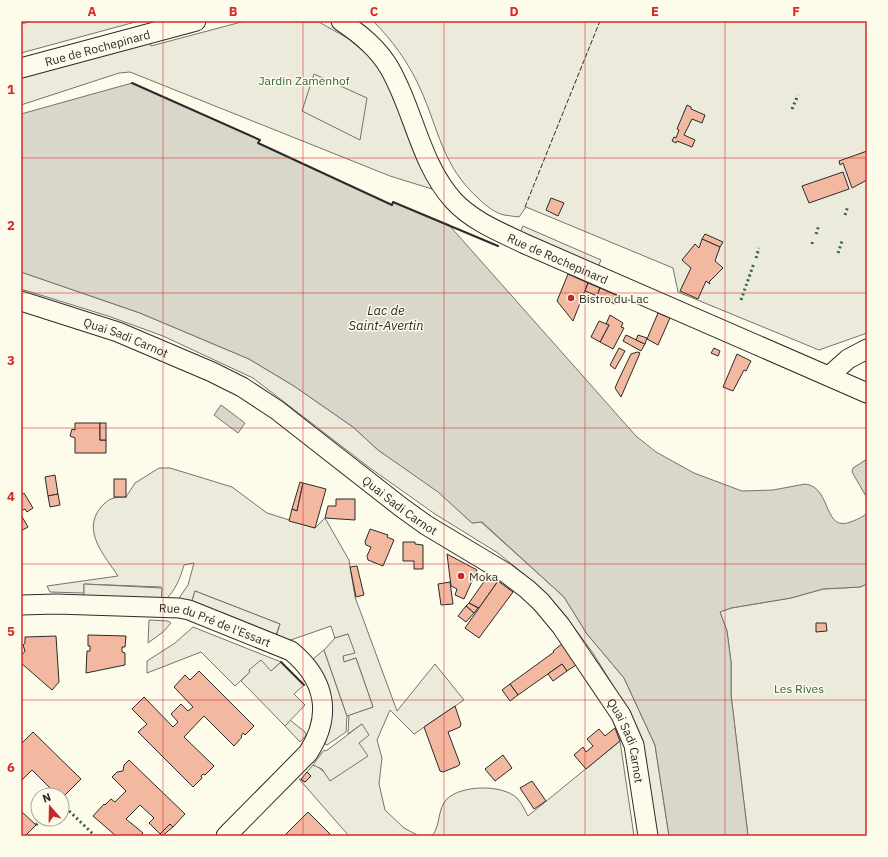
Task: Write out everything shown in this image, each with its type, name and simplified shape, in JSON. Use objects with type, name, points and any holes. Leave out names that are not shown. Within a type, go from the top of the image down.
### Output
[{"type":"street","name":"Rue de Rochepinard","points":[[21,68],[196,21]]},
{"type":"street","name":"Rue de Rochepinard","points":[[341,21],[367,40],[387,64],[435,174],[454,200],[477,219],[525,244],[867,393]]},
{"type":"street","name":"Quai Sadi Carnot","points":[[21,301],[118,332],[212,372],[242,387],[290,420],[407,512],[506,573],[527,589],[542,602],[561,626],[621,715],[629,731],[637,759],[648,836]]},
{"type":"street","points":[[829,376],[848,359],[867,349]]},
{"type":"street","name":"Rue du Pré de l'Essart","points":[[21,605],[56,604],[179,608],[189,610],[291,651],[303,661],[313,674],[320,690],[323,702],[321,730],[317,740],[308,753],[226,836]]},
{"type":"green space","points":[[33,21],[139,21],[21,53],[21,24]]},
{"type":"green space","name":"Jardin Zamenhof","points":[[245,21],[319,22],[349,39],[371,58],[383,73],[432,189],[390,176],[130,72],[119,73],[21,105],[21,78],[150,43],[151,46]]},
{"type":"green space","points":[[373,21],[867,21],[867,333],[819,350],[678,292],[673,268],[526,207],[519,217],[504,215],[494,211],[479,199],[457,174],[443,147],[420,88],[410,69],[387,36]]},
{"type":"green space","points":[[21,272],[140,313],[249,359],[294,386],[353,427],[378,450],[438,491],[472,523],[481,522],[564,597],[587,634],[624,678],[655,745],[669,836],[657,836],[628,710],[593,653],[564,614],[537,585],[498,553],[435,514],[370,468],[253,378],[163,336],[108,316],[21,289]]},
{"type":"green space","points":[[159,468],[170,468],[232,487],[267,513],[315,528],[325,518],[349,560],[355,597],[397,711],[435,664],[464,700],[414,734],[390,710],[377,740],[382,758],[379,784],[385,810],[404,828],[419,836],[349,836],[299,779],[305,782],[311,776],[307,772],[313,765],[317,766],[324,772],[359,743],[362,724],[348,734],[349,715],[373,707],[356,658],[344,662],[343,656],[348,634],[335,638],[331,626],[288,641],[276,637],[280,624],[195,591],[191,604],[177,601],[188,585],[194,563],[184,565],[179,580],[173,591],[169,596],[161,601],[161,587],[84,584],[84,593],[50,592],[47,586],[118,576],[97,543],[93,525],[95,516],[101,507],[109,500],[126,497],[135,483]]},
{"type":"green space","name":"Les Rives","points":[[867,584],[867,836],[748,836],[731,695],[731,662],[727,631],[720,612],[731,608],[791,598],[823,589],[860,587]]},
{"type":"green space","points":[[149,620],[168,621],[171,623],[163,632],[148,643]]},
{"type":"green space","points":[[193,627],[281,662],[271,671],[249,670],[250,672],[235,686],[201,652],[147,673],[147,661],[175,643]]},
{"type":"green space","points":[[324,650],[347,716],[346,732],[327,745],[325,744],[329,722],[330,700],[325,678],[313,659]]},
{"type":"green space","points":[[290,720],[305,732],[306,735],[300,742],[285,726]]},
{"type":"green space","points":[[620,741],[634,836],[432,836],[437,827],[440,812],[444,803],[453,794],[471,789],[482,788],[502,790],[517,798],[528,816]]},
{"type":"shaded area","points":[[314,74],[367,98],[360,140],[302,111]]},
{"type":"shaded area","points":[[523,226],[601,260],[598,267],[520,233]]},
{"type":"shaded area","points":[[84,584],[162,588],[161,607],[84,604]]},
{"type":"shaded area","points":[[195,591],[280,624],[273,643],[189,610]]},
{"type":"shaded area","points":[[348,634],[355,653],[343,656],[344,662],[356,658],[373,707],[347,716],[324,650],[335,638]]},
{"type":"shaded area","points":[[261,660],[271,671],[281,662],[304,685],[294,694],[305,705],[285,726],[241,681],[250,672],[249,670]]},
{"type":"shaded area","points":[[362,724],[369,735],[359,743],[368,756],[330,781],[322,769],[313,765],[324,750],[326,751]]},
{"type":"water","name":"Lac de Saint-Avertin","points":[[132,83],[260,140],[258,143],[392,205],[393,202],[449,225],[636,436],[656,452],[694,473],[742,491],[773,490],[805,484],[814,487],[820,493],[836,522],[843,524],[862,517],[867,513],[867,584],[860,587],[823,589],[791,598],[731,608],[720,612],[727,631],[731,662],[731,695],[748,836],[669,836],[655,745],[624,678],[587,634],[564,597],[482,522],[472,523],[438,492],[378,450],[353,427],[294,386],[249,359],[140,313],[21,272],[21,114]]},
{"type":"water","points":[[221,405],[245,423],[238,433],[214,415]]},
{"type":"water","points":[[867,459],[867,498],[852,472],[853,468]]},
{"type":"building","points":[[687,105],[691,107],[691,109],[705,115],[702,123],[692,119],[684,135],[695,140],[692,147],[677,141],[676,143],[672,141],[674,137],[676,138],[679,130],[677,129]]},
{"type":"building","points":[[867,151],[867,180],[852,188],[843,163],[840,165],[839,161]]},
{"type":"building","points":[[843,172],[849,189],[809,203],[802,186]]},
{"type":"building","points":[[551,198],[564,203],[558,216],[546,210]]},
{"type":"building","points":[[705,234],[723,242],[720,247],[702,239]]},
{"type":"building","points":[[702,239],[720,247],[715,261],[723,268],[709,282],[710,284],[706,281],[698,299],[680,291],[691,268],[682,260],[695,244],[699,248]]},
{"type":"building","points":[[568,274],[588,283],[573,321],[557,301]]},
{"type":"building","points":[[588,283],[600,288],[597,296],[585,291]]},
{"type":"building","points":[[600,288],[618,296],[615,304],[597,296]]},
{"type":"building","points":[[658,313],[670,318],[658,345],[647,339]]},
{"type":"building","points":[[610,315],[623,323],[621,327],[624,328],[613,349],[600,342],[609,325],[606,324]]},
{"type":"building","points":[[599,321],[609,325],[600,342],[591,337]]},
{"type":"building","points":[[626,335],[645,344],[641,351],[623,341]]},
{"type":"building","points":[[638,335],[647,338],[645,344],[636,340]]},
{"type":"building","points":[[619,348],[625,351],[615,369],[610,365]]},
{"type":"building","points":[[714,348],[720,351],[718,356],[711,353]]},
{"type":"building","points":[[637,352],[640,353],[621,397],[615,388],[631,354]]},
{"type":"building","points":[[737,354],[751,361],[746,371],[744,370],[733,391],[723,387]]},
{"type":"building","points":[[75,423],[100,423],[100,440],[106,440],[106,453],[75,453],[75,438],[70,436],[72,429],[75,430]]},
{"type":"building","points":[[100,423],[106,423],[106,440],[100,440]]},
{"type":"building","points":[[55,475],[58,494],[48,496],[45,477]]},
{"type":"building","points":[[114,479],[126,479],[126,497],[114,497]]},
{"type":"building","points":[[300,482],[303,483],[297,511],[292,509]]},
{"type":"building","points":[[303,483],[326,489],[315,528],[289,521],[292,509],[297,511]]},
{"type":"building","points":[[24,493],[33,508],[27,512],[25,509],[21,511],[21,495]]},
{"type":"building","points":[[58,494],[60,505],[50,507],[48,496]]},
{"type":"building","points":[[336,499],[355,499],[355,520],[325,518],[328,506],[336,506]]},
{"type":"building","points":[[21,515],[28,527],[21,531]]},
{"type":"building","points":[[370,529],[388,535],[387,537],[394,540],[383,566],[368,560],[367,556],[371,547],[366,545],[365,542]]},
{"type":"building","points":[[403,542],[415,542],[415,544],[423,545],[423,569],[414,569],[414,561],[403,561]]},
{"type":"building","points":[[447,554],[477,570],[464,599],[455,595],[457,589],[451,586]]},
{"type":"building","points":[[357,566],[364,595],[356,597],[350,567]]},
{"type":"building","points":[[488,576],[498,581],[479,608],[469,603]]},
{"type":"building","points":[[498,581],[513,592],[479,638],[465,628]]},
{"type":"building","points":[[450,582],[453,604],[441,605],[438,584]]},
{"type":"building","points":[[469,603],[478,608],[474,613],[466,606]]},
{"type":"building","points":[[466,606],[474,613],[466,622],[458,616]]},
{"type":"building","points":[[816,623],[826,623],[827,631],[816,632]]},
{"type":"building","points":[[88,635],[126,636],[125,647],[122,647],[122,652],[125,653],[125,665],[86,673],[87,651],[90,651],[90,646],[88,646]]},
{"type":"building","points":[[56,636],[59,682],[52,690],[21,663],[21,656],[25,651],[23,645],[25,643],[25,637]]},
{"type":"building","points":[[562,644],[576,665],[567,671],[562,664],[518,695],[510,684],[554,652],[553,651]]},
{"type":"building","points":[[562,664],[567,671],[553,681],[548,674]]},
{"type":"building","points":[[199,671],[254,726],[245,735],[243,733],[241,736],[242,737],[234,746],[204,716],[184,737],[214,766],[205,775],[203,774],[201,776],[202,778],[193,787],[138,732],[147,724],[132,709],[144,697],[173,727],[178,722],[171,714],[181,704],[188,711],[193,707],[174,687],[185,675],[190,680]]},
{"type":"building","points":[[510,684],[518,695],[510,701],[502,690]]},
{"type":"building","points":[[455,706],[461,724],[460,727],[448,732],[460,764],[443,772],[440,771],[424,727]]},
{"type":"building","points":[[615,728],[620,741],[586,769],[574,755],[583,747],[586,752],[593,746],[587,739],[599,729],[605,736]]},
{"type":"building","points":[[33,732],[81,779],[70,790],[70,787],[49,787],[32,770],[21,781],[21,744]]},
{"type":"building","points":[[503,755],[512,768],[495,781],[485,769]]},
{"type":"building","points":[[129,760],[185,814],[173,827],[170,824],[160,834],[149,823],[154,818],[140,805],[126,819],[143,833],[140,836],[116,836],[93,816],[104,804],[105,805],[111,799],[115,802],[126,791],[112,777],[117,772],[123,771],[124,765]]},
{"type":"building","points":[[307,772],[311,776],[305,782],[301,779]]},
{"type":"building","points":[[532,781],[546,801],[534,809],[520,788]]},
{"type":"building","points":[[21,811],[30,819],[30,827],[34,827],[25,836],[21,836]]},
{"type":"building","points":[[308,812],[330,834],[328,836],[288,836],[286,834]]},
{"type":"building","points":[[170,824],[173,827],[162,836],[160,834]]},
{"type":"hedge","points":[[792,109],[798,95]]},
{"type":"hedge","points":[[845,215],[848,206]]},
{"type":"hedge","points":[[816,234],[819,225]]},
{"type":"hedge","points":[[812,244],[813,240]]},
{"type":"hedge","points":[[838,253],[842,241]]},
{"type":"hedge","points":[[756,258],[759,248]]},
{"type":"hedge","points":[[741,300],[754,263]]},
{"type":"hedge","points":[[70,812],[95,836]]},
{"type":"fence","points":[[525,207],[600,21]]},
{"type":"wall","points":[[132,83],[260,140],[258,143],[392,205],[393,202],[498,246]]},
{"type":"wall","points":[[281,662],[304,685]]},
{"type":"place","name":"Bistro du Lac","points":[[571,298]]},
{"type":"place","name":"Moka","points":[[461,576]]}]
